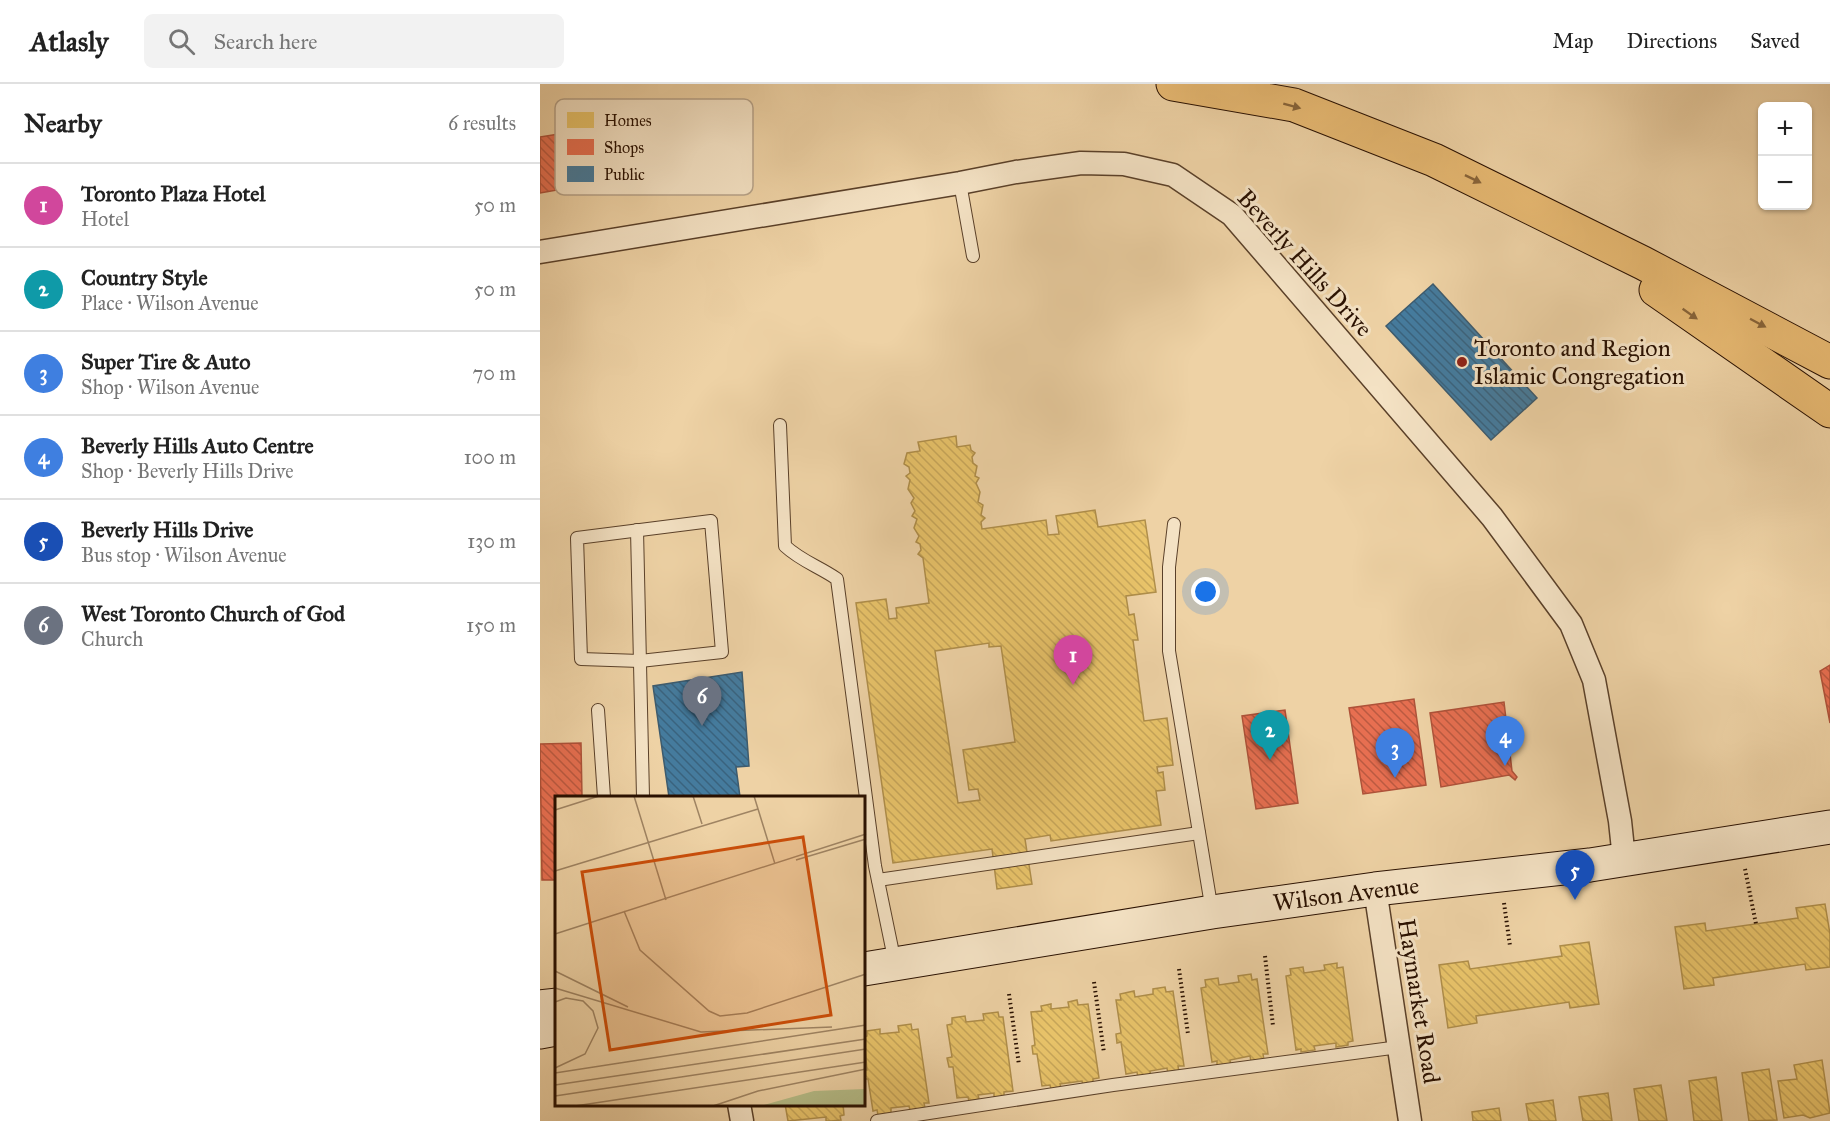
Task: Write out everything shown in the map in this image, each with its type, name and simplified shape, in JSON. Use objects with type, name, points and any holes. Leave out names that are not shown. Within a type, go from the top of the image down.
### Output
[{"type":"highway","points":[[1173,84],[1294,105],[1434,160],[1557,219],[1830,362]]},
{"type":"highway","points":[[1557,219],[1830,411]]},
{"type":"main road","name":"Wilson Avenue","points":[[879,967],[1212,912],[1375,889],[1624,860],[1830,827]]},
{"type":"main road","points":[[540,1007],[555,1005]]},
{"type":"main road","points":[[540,1032],[555,1029]]},
{"type":"street","name":"Beverly Hills Drive","points":[[540,252],[960,183],[1016,171],[1081,163],[1124,164],[1173,176],[1232,215],[1492,517],[1571,624],[1594,680],[1620,821],[1624,860]]},
{"type":"street","name":"Haymarket Road","points":[[1375,889],[1410,1121]]},
{"type":"street","points":[[740,1106],[742,1121]]},
{"type":"lane","points":[[960,183],[973,256]]},
{"type":"lane","points":[[780,425],[785,546],[799,560],[837,579],[878,880],[879,967]]},
{"type":"lane","points":[[711,521],[722,652],[640,661],[581,659],[577,538],[711,521]]},
{"type":"lane","points":[[1174,524],[1169,567],[1169,651],[1212,912]]},
{"type":"lane","points":[[637,530],[643,796]]},
{"type":"lane","points":[[598,710],[604,796]]},
{"type":"lane","points":[[878,880],[1199,833]]},
{"type":"lane","points":[[877,1121],[1124,1083],[1399,1047]]},
{"type":"path","points":[[1739,842],[1756,924]]},
{"type":"path","points":[[1501,875],[1510,946]]},
{"type":"path","points":[[1265,956],[1273,1026]]},
{"type":"path","points":[[1179,969],[1188,1034]]},
{"type":"path","points":[[1094,982],[1104,1053]]},
{"type":"path","points":[[1009,994],[1019,1065]]},
{"type":"building: Homes","points":[[956,436],[957,447],[970,445],[971,450],[975,453],[972,457],[973,463],[977,466],[975,476],[979,478],[976,483],[980,492],[978,502],[983,505],[981,515],[985,518],[981,522],[982,529],[1046,520],[1048,535],[1059,534],[1056,516],[1095,510],[1098,527],[1145,520],[1156,592],[1126,596],[1129,615],[1134,614],[1138,640],[1133,640],[1144,721],[1167,718],[1173,765],[1157,767],[1158,773],[1163,772],[1165,790],[1156,791],[1161,825],[1051,841],[1050,835],[1025,839],[1032,884],[997,889],[992,849],[893,863],[856,603],[886,599],[889,619],[897,618],[896,608],[929,603],[923,558],[918,554],[921,550],[920,544],[916,542],[919,536],[914,528],[917,519],[912,516],[915,511],[911,503],[914,498],[908,489],[910,480],[906,476],[910,473],[909,467],[904,464],[907,453],[920,451],[918,442]],"holes":[[[989,643],[989,647],[1001,646],[1015,742],[963,750],[969,790],[978,789],[980,800],[958,803],[935,651]]]},
{"type":"building: Homes","points":[[1825,904],[1830,934],[1830,967],[1806,970],[1805,964],[1713,978],[1714,985],[1684,989],[1675,927],[1705,923],[1706,931],[1798,918],[1796,908]]},
{"type":"building: Homes","points":[[1589,942],[1599,1004],[1570,1008],[1569,1002],[1476,1016],[1477,1023],[1448,1028],[1439,965],[1468,961],[1470,969],[1562,956],[1560,946]]},
{"type":"building: Homes","points":[[1337,963],[1337,968],[1343,967],[1353,1041],[1348,1042],[1348,1045],[1336,1047],[1336,1043],[1314,1046],[1315,1050],[1301,1052],[1301,1049],[1296,1050],[1286,976],[1291,975],[1290,969],[1303,967],[1304,973],[1325,970],[1324,965]]},
{"type":"building: Homes","points":[[1251,974],[1252,980],[1257,979],[1268,1054],[1263,1054],[1264,1060],[1251,1062],[1250,1056],[1230,1060],[1231,1065],[1217,1067],[1217,1061],[1212,1062],[1201,988],[1206,987],[1205,980],[1218,978],[1219,985],[1239,982],[1238,976]]},
{"type":"building: Homes","points":[[1165,987],[1166,992],[1173,991],[1184,1066],[1178,1066],[1179,1072],[1168,1074],[1167,1068],[1150,1071],[1151,1076],[1138,1078],[1137,1072],[1126,1074],[1121,1042],[1117,1043],[1116,1034],[1121,1033],[1116,1000],[1121,1000],[1120,994],[1134,991],[1135,997],[1153,994],[1153,989]]},
{"type":"building: Homes","points":[[1077,1000],[1078,1005],[1088,1004],[1099,1078],[1093,1079],[1093,1083],[1083,1085],[1082,1081],[1060,1084],[1061,1088],[1051,1089],[1050,1085],[1042,1086],[1037,1054],[1033,1054],[1032,1046],[1035,1045],[1031,1012],[1042,1011],[1041,1006],[1051,1004],[1051,1009],[1069,1007],[1068,1002]]},
{"type":"building: Homes","points":[[998,1012],[999,1017],[1003,1017],[1013,1091],[1004,1092],[1004,1096],[994,1098],[994,1093],[978,1095],[979,1099],[969,1101],[968,1097],[957,1098],[953,1067],[949,1067],[947,1058],[952,1057],[947,1025],[952,1024],[952,1018],[965,1016],[966,1022],[984,1020],[983,1014]]},
{"type":"building: Homes","points":[[911,1024],[912,1030],[918,1029],[929,1103],[924,1103],[925,1108],[910,1110],[909,1106],[891,1108],[891,1113],[878,1115],[877,1110],[873,1111],[868,1079],[866,1079],[867,1031],[880,1029],[880,1034],[899,1032],[898,1026]]},
{"type":"building: Homes","points":[[1822,1060],[1830,1113],[1810,1118],[1803,1115],[1784,1118],[1778,1081],[1797,1079],[1794,1065]]},
{"type":"building: Homes","points":[[1769,1069],[1777,1120],[1749,1121],[1742,1073]]},
{"type":"building: Homes","points":[[1716,1077],[1722,1121],[1694,1121],[1689,1081]]},
{"type":"building: Homes","points":[[1661,1085],[1667,1121],[1639,1121],[1634,1089]]},
{"type":"building: Homes","points":[[1608,1093],[1612,1121],[1583,1121],[1579,1097]]},
{"type":"building: Homes","points":[[1553,1100],[1556,1121],[1529,1121],[1526,1104]]},
{"type":"building: Homes","points":[[785,1106],[843,1106],[844,1115],[840,1116],[841,1120],[826,1121],[826,1117],[788,1121]]},
{"type":"building: Homes","points":[[1499,1108],[1501,1121],[1473,1121],[1472,1112]]},
{"type":"building: Shops","points":[[555,135],[555,190],[540,193],[540,137]]},
{"type":"building: Shops","points":[[1830,665],[1830,723],[1820,671]]},
{"type":"building: Shops","points":[[1414,699],[1426,785],[1363,794],[1349,708]]},
{"type":"building: Shops","points":[[1504,702],[1512,771],[1517,777],[1515,780],[1509,775],[1441,787],[1430,713]]},
{"type":"building: Shops","points":[[1285,710],[1298,803],[1256,809],[1242,716]]},
{"type":"building: Shops","points":[[581,743],[582,796],[555,796],[555,880],[542,880],[540,744]]},
{"type":"building: Public","name":"Toronto and Region Islamic Congregation","points":[[1433,284],[1537,398],[1491,440],[1386,326]]},
{"type":"building: Public","points":[[742,672],[749,766],[736,767],[740,796],[669,796],[653,686]]},
{"type":"place","name":"Toronto and Region Islamic Congregation","points":[[1462,362]]},
{"type":"place","name":"Toronto Plaza Hotel","points":[[1073,685]]},
{"type":"place","name":"West Toronto Church of God","points":[[702,726]]},
{"type":"place","name":"Country Style","points":[[1270,760]]},
{"type":"place","name":"Beverly Hills Auto Centre","points":[[1505,766]]},
{"type":"place","name":"Super Tire & Auto","points":[[1395,778]]},
{"type":"place","name":"Beverly Hills Drive","points":[[1575,900]]}]
